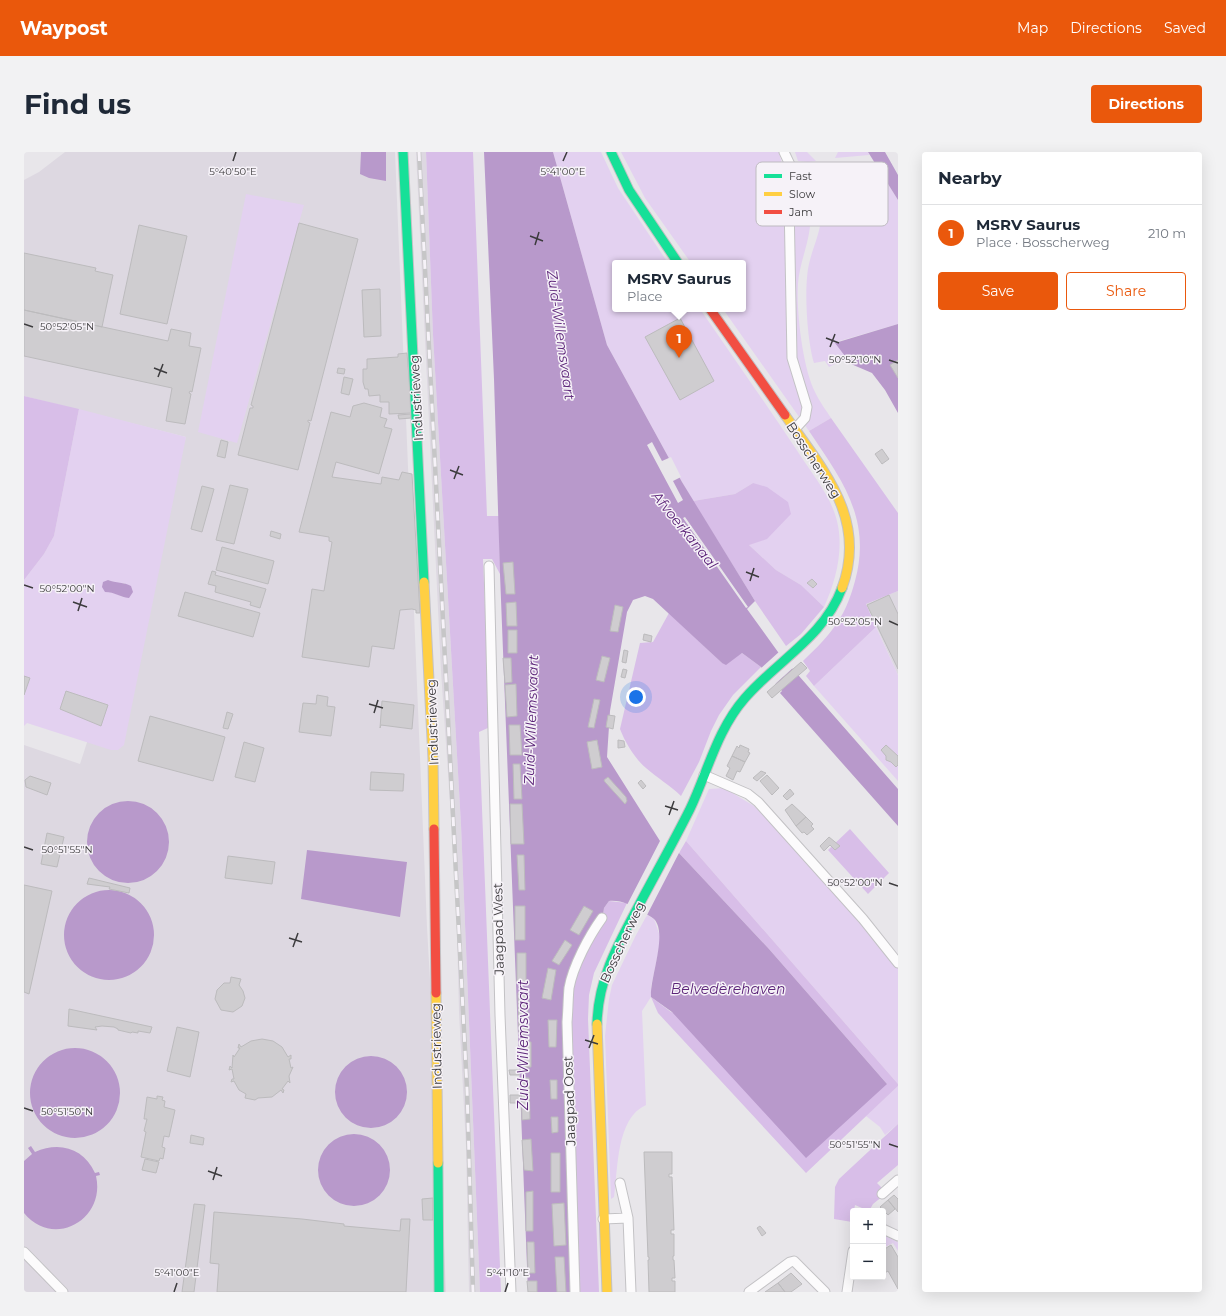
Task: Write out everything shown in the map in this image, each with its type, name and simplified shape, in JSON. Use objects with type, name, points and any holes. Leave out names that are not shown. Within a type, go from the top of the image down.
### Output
[{"type":"street","name":"Industrieweg","points":[[403,152],[433,758],[439,1292]]},
{"type":"street","points":[[611,152],[629,190],[676,260]]},
{"type":"street","points":[[789,226],[792,358],[807,407],[805,418],[795,429]]},
{"type":"street","name":"Bosscherweg","points":[[607,1292],[598,1070],[598,1003],[601,988],[609,965],[635,912],[683,821],[725,725],[740,704],[819,630],[837,602],[848,571],[850,544],[848,523],[843,506],[795,429],[712,312]]},
{"type":"street","name":"Jaagpad West","points":[[489,566],[500,1015],[510,1292]]},
{"type":"street","points":[[704,775],[748,794],[758,802],[863,919],[898,963]]},
{"type":"street","name":"Jaagpad Oost","points":[[574,1292],[567,1022],[570,987],[580,957],[602,918]]},
{"type":"street","points":[[882,1194],[898,1180]]},
{"type":"street","points":[[620,1184],[628,1218],[631,1292]]},
{"type":"street","points":[[604,1219],[628,1218]]},
{"type":"street","points":[[886,1230],[898,1236]]},
{"type":"street","points":[[24,1252],[62,1292]]},
{"type":"street","points":[[749,1292],[790,1262],[794,1261],[825,1292]]},
{"type":"street","points":[[847,1292],[850,1272]]},
{"type":"shaded area","points":[[65,152],[395,152],[427,927],[446,1292],[24,1292],[24,745],[80,764],[186,437],[24,396],[24,180],[39,172]]},
{"type":"shaded area","points":[[416,152],[426,152],[433,335],[461,825],[480,1292],[469,1292],[466,1146],[459,1012],[456,891],[441,671]]},
{"type":"shaded area","points":[[426,152],[473,152],[487,516],[499,516],[500,574],[492,559],[483,559],[490,727],[479,732],[501,1292],[480,1292],[461,825],[433,335]]},
{"type":"shaded area","points":[[553,152],[601,152],[618,188],[666,260],[612,260],[612,312],[702,312],[826,494],[837,521],[840,543],[838,565],[832,587],[824,607],[801,585],[776,570],[749,545],[753,483],[735,494],[693,501],[607,345]]},
{"type":"shaded area","points":[[621,152],[779,152],[781,162],[756,162],[756,226],[810,226],[799,275],[799,324],[804,355],[811,382],[818,399],[831,418],[809,431],[725,312],[746,312],[746,260],[689,260],[645,198]]},
{"type":"shaded area","points":[[795,152],[807,152],[816,161],[798,161]]},
{"type":"shaded area","points":[[838,152],[868,152],[869,155],[835,158]]},
{"type":"shaded area","points":[[888,184],[898,200],[898,324],[836,342],[846,358],[829,367],[825,361],[814,363],[809,340],[806,297],[808,270],[820,226],[888,226]]},
{"type":"shaded area","points":[[246,194],[304,205],[237,443],[198,432]]},
{"type":"shaded area","points":[[24,396],[79,409],[54,536],[44,554],[24,580]]},
{"type":"shaded area","points":[[79,409],[186,437],[124,745],[118,750],[111,750],[27,723],[24,726],[24,580],[44,554],[54,536]],"holes":[[[108,580],[119,584],[125,583],[123,597],[112,592]]]},
{"type":"shaded area","points":[[831,418],[898,513],[898,591],[866,604],[876,627],[814,686],[806,676],[810,671],[803,661],[829,634],[843,613],[853,588],[859,559],[860,538],[857,519],[851,501],[843,484],[809,431]]},
{"type":"shaded area","points":[[753,483],[767,487],[788,502],[791,514],[767,539],[749,545],[776,570],[801,585],[824,607],[801,634],[786,646],[755,601],[693,501],[735,494]]},
{"type":"shaded area","points":[[898,591],[898,675],[866,604]]},
{"type":"shaded area","points":[[669,613],[722,663],[742,653],[761,667],[733,695],[719,715],[699,762],[681,796],[650,772],[638,760],[620,729],[640,643],[653,642]]},
{"type":"shaded area","points":[[876,627],[898,675],[898,781],[814,686]]},
{"type":"shaded area","points":[[724,788],[754,806],[772,824],[898,963],[898,1084],[686,841],[709,789]]},
{"type":"shaded area","points":[[850,829],[889,873],[868,894],[828,850]]},
{"type":"shaded area","points":[[686,841],[898,1084],[898,1086],[806,1173],[658,1013],[651,997],[671,1012],[887,1084],[769,949],[679,853]]},
{"type":"shaded area","points":[[609,901],[627,903],[594,973],[589,995],[588,1019],[599,1292],[578,1292],[568,985],[603,915],[604,908]]},
{"type":"shaded area","points":[[647,915],[654,919],[661,939],[651,987],[651,997],[642,1011],[646,1105],[636,1112],[629,1121],[624,1133],[620,1146],[614,1197],[611,1199],[605,1036],[609,999],[612,985]]},
{"type":"shaded area","points":[[898,1086],[898,1124],[885,1135],[880,1127],[866,1116]]},
{"type":"shaded area","points":[[898,1124],[898,1165],[877,1183],[882,1188],[883,1196],[873,1204],[871,1208],[862,1208],[855,1205],[854,1208],[850,1208],[850,1222],[834,1219],[835,1187],[839,1179]]},
{"type":"shaded area","points":[[886,1236],[898,1242],[898,1251],[893,1243],[886,1246]]},
{"type":"water","points":[[361,152],[386,152],[386,181],[369,178],[360,174]]},
{"type":"water","points":[[484,152],[553,152],[607,345],[682,482],[755,601],[747,609],[778,652],[898,789],[898,826],[780,693],[782,691],[761,667],[742,653],[726,665],[722,663],[653,599],[645,596],[633,600],[627,612],[610,711],[607,757],[660,841],[679,853],[769,949],[887,1084],[806,1158],[672,1012],[651,997],[651,988],[659,945],[658,926],[653,918],[626,903],[609,901],[604,908],[603,915],[568,985],[570,1292],[528,1292],[500,574],[494,379]]},
{"type":"water","points":[[868,152],[885,152],[898,175],[898,200],[888,184],[888,162],[874,162]]},
{"type":"water","points":[[898,324],[898,413],[885,390],[872,373],[851,364],[835,343]]},
{"type":"water","points":[[108,580],[131,586],[133,592],[129,598],[105,592],[102,587],[103,582]]},
{"type":"water","points":[[120,801],[136,801],[151,808],[162,819],[169,834],[169,850],[166,858],[157,871],[144,880],[136,883],[120,883],[105,876],[94,865],[87,850],[87,834],[94,819],[105,808]]},
{"type":"water","points":[[307,850],[407,862],[400,917],[301,899]]},
{"type":"water","points":[[109,890],[126,893],[141,903],[151,918],[154,935],[151,952],[141,967],[126,977],[109,980],[92,977],[77,967],[67,952],[64,935],[67,918],[77,903],[92,893]]},
{"type":"water","points":[[75,1048],[92,1051],[107,1061],[117,1076],[120,1093],[117,1110],[107,1125],[92,1135],[75,1138],[58,1135],[43,1125],[33,1110],[30,1093],[33,1076],[43,1061],[58,1051]]},
{"type":"water","points":[[371,1056],[391,1062],[401,1072],[407,1092],[401,1112],[391,1122],[371,1128],[351,1122],[341,1112],[335,1092],[341,1072],[351,1062]]},
{"type":"water","points":[[354,1134],[374,1140],[384,1150],[390,1170],[384,1190],[374,1200],[354,1206],[334,1200],[324,1190],[318,1170],[324,1150],[334,1140]]},
{"type":"water","points":[[31,1146],[35,1152],[53,1147],[62,1147],[78,1152],[90,1164],[95,1173],[99,1172],[100,1175],[96,1176],[97,1192],[93,1205],[85,1217],[75,1224],[62,1229],[49,1229],[36,1224],[24,1213],[24,1161],[32,1154],[28,1148]]},
{"type":"pier","points":[[652,442],[662,461],[671,457],[681,477],[673,481],[683,500],[678,503],[647,445]]},
{"type":"pier","points":[[685,517],[748,607],[746,608],[683,518]]},
{"type":"pier","points":[[780,651],[794,667],[774,685],[760,669]]},
{"type":"pier","points":[[661,839],[680,851],[646,917],[627,905]]},
{"type":"building","points":[[299,223],[358,239],[311,421],[308,420],[310,423],[298,470],[238,455],[250,408],[253,408],[251,405]]},
{"type":"building","points":[[139,225],[187,236],[167,324],[120,314]]},
{"type":"building","points":[[24,253],[96,268],[95,271],[113,275],[102,327],[24,310]]},
{"type":"building","points":[[380,289],[381,336],[364,337],[362,290]]},
{"type":"building","points":[[24,310],[168,341],[171,329],[191,333],[189,346],[201,348],[192,392],[190,391],[189,393],[191,394],[185,424],[166,421],[172,388],[24,356]]},
{"type":"building","points":[[680,318],[714,381],[680,400],[645,337]]},
{"type":"building","points":[[407,353],[412,413],[389,414],[389,402],[380,402],[380,395],[369,396],[368,389],[365,389],[363,382],[363,369],[367,369],[367,359],[398,357],[398,354]]},
{"type":"building","points":[[898,360],[898,378],[890,365]]},
{"type":"building","points":[[338,368],[345,369],[344,374],[337,373]]},
{"type":"building","points":[[344,377],[353,379],[349,395],[341,393]]},
{"type":"building","points":[[364,403],[382,408],[380,417],[387,419],[384,427],[392,429],[379,474],[336,462],[332,477],[381,484],[382,477],[399,480],[402,472],[412,474],[420,613],[416,613],[416,610],[412,609],[400,610],[394,649],[372,646],[369,667],[302,657],[312,589],[324,591],[332,542],[329,541],[329,537],[299,532],[331,412],[350,417],[353,406]]},
{"type":"building","points":[[411,414],[411,418],[399,419],[398,415]]},
{"type":"building","points":[[221,440],[228,442],[225,458],[217,456]]},
{"type":"building","points":[[882,449],[889,459],[882,464],[875,454]]},
{"type":"building","points":[[230,485],[248,489],[234,544],[216,540]]},
{"type":"building","points":[[202,486],[214,489],[202,532],[191,529]]},
{"type":"building","points":[[271,531],[281,534],[280,539],[270,536]]},
{"type":"building","points":[[222,547],[274,561],[268,584],[216,570]]},
{"type":"building","points":[[513,562],[515,594],[506,594],[503,563]]},
{"type":"building","points":[[212,571],[216,572],[215,575],[266,589],[260,608],[250,605],[251,602],[215,592],[216,586],[208,584]]},
{"type":"building","points":[[812,579],[817,584],[813,588],[807,583]]},
{"type":"building","points":[[185,592],[260,613],[253,637],[178,616]]},
{"type":"building","points":[[889,595],[898,614],[898,669],[867,605]]},
{"type":"building","points":[[516,602],[517,626],[507,626],[506,603]]},
{"type":"building","points":[[615,605],[623,607],[618,632],[610,631]]},
{"type":"building","points":[[508,630],[517,630],[517,653],[508,653]]},
{"type":"building","points":[[644,634],[652,636],[651,642],[643,640]]},
{"type":"building","points":[[624,650],[628,651],[626,663],[622,662]]},
{"type":"building","points":[[602,656],[610,658],[604,682],[596,680]]},
{"type":"building","points":[[503,658],[511,658],[512,682],[505,683]]},
{"type":"building","points":[[801,662],[807,668],[772,698],[767,692]]},
{"type":"building","points":[[623,669],[627,670],[625,678],[621,677]]},
{"type":"building","points":[[24,676],[30,678],[24,695]]},
{"type":"building","points":[[516,684],[517,716],[507,717],[505,685]]},
{"type":"building","points":[[66,691],[108,705],[101,726],[60,709]]},
{"type":"building","points":[[317,695],[328,697],[327,706],[335,707],[331,736],[299,732],[303,703],[316,704]]},
{"type":"building","points":[[594,699],[600,700],[594,728],[588,727]]},
{"type":"building","points":[[382,701],[414,705],[412,729],[381,725],[380,728]]},
{"type":"building","points":[[227,712],[233,714],[228,729],[223,728]]},
{"type":"building","points":[[608,715],[615,716],[613,729],[606,727]]},
{"type":"building","points":[[150,716],[225,737],[213,781],[138,761]]},
{"type":"building","points":[[509,725],[520,725],[522,755],[510,755]]},
{"type":"building","points":[[597,740],[602,767],[592,769],[587,742]]},
{"type":"building","points":[[618,740],[624,741],[625,747],[618,748]]},
{"type":"building","points":[[244,742],[264,748],[255,782],[235,777]]},
{"type":"building","points":[[740,745],[749,749],[748,752],[750,753],[745,762],[732,756],[737,746],[739,748]]},
{"type":"building","points":[[886,745],[898,756],[898,765],[896,767],[891,762],[886,760],[886,756],[881,750]]},
{"type":"building","points":[[732,756],[745,762],[740,772],[737,771],[733,780],[726,776],[730,768],[727,766]]},
{"type":"building","points":[[513,764],[520,764],[522,799],[514,799]]},
{"type":"building","points":[[761,771],[766,773],[757,781],[753,778]]},
{"type":"building","points":[[371,772],[404,774],[403,791],[370,790]]},
{"type":"building","points":[[767,775],[779,788],[772,795],[760,781]]},
{"type":"building","points":[[30,776],[51,783],[47,795],[26,787],[25,780]]},
{"type":"building","points":[[608,777],[626,797],[627,801],[625,804],[605,782],[604,780]]},
{"type":"building","points":[[641,780],[646,786],[643,789],[638,783]]},
{"type":"building","points":[[790,789],[794,794],[787,800],[783,796]]},
{"type":"building","points":[[510,804],[522,804],[524,844],[511,844]]},
{"type":"building","points":[[792,804],[806,817],[796,826],[785,810]]},
{"type":"building","points":[[806,817],[813,824],[811,826],[814,829],[807,835],[804,832],[802,833],[796,826]]},
{"type":"building","points":[[47,833],[64,837],[57,867],[41,864]]},
{"type":"building","points":[[829,837],[840,846],[835,850],[830,845],[824,851],[820,846]]},
{"type":"building","points":[[517,855],[524,855],[525,890],[519,890]]},
{"type":"building","points":[[228,856],[275,862],[272,884],[225,878]]},
{"type":"building","points":[[89,878],[130,888],[129,893],[109,889],[110,887],[87,884]]},
{"type":"building","points":[[24,885],[52,891],[29,994],[24,992]]},
{"type":"building","points":[[515,906],[525,906],[525,940],[515,940]]},
{"type":"building","points":[[584,906],[593,911],[579,935],[570,930]]},
{"type":"building","points":[[565,940],[572,945],[559,965],[552,961]]},
{"type":"building","points":[[517,953],[526,953],[526,983],[517,983]]},
{"type":"building","points":[[548,968],[556,970],[551,1000],[542,998]]},
{"type":"building","points":[[231,977],[241,979],[239,985],[245,998],[242,1006],[233,1012],[221,1010],[215,999],[217,990],[224,983],[230,983]]},
{"type":"building","points":[[518,993],[527,993],[528,1034],[519,1034]]},
{"type":"building","points":[[69,1009],[152,1027],[150,1033],[138,1031],[138,1033],[131,1033],[118,1030],[114,1027],[95,1027],[97,1030],[68,1026]]},
{"type":"building","points":[[548,1020],[557,1020],[556,1047],[549,1047]]},
{"type":"building","points":[[177,1027],[199,1032],[190,1077],[167,1071]]},
{"type":"building","points":[[262,1039],[273,1041],[282,1047],[288,1057],[291,1055],[291,1059],[289,1059],[291,1068],[293,1067],[289,1076],[290,1083],[288,1081],[282,1089],[284,1090],[283,1093],[281,1090],[272,1097],[258,1098],[255,1100],[245,1098],[246,1094],[239,1090],[234,1081],[231,1082],[232,1079],[234,1079],[232,1069],[229,1070],[230,1066],[232,1068],[233,1055],[234,1057],[240,1048],[238,1048],[239,1044],[241,1047],[251,1041]]},
{"type":"building","points":[[521,1042],[531,1042],[531,1067],[521,1067]]},
{"type":"building","points":[[509,1070],[519,1070],[519,1075],[510,1075]]},
{"type":"building","points":[[521,1078],[529,1078],[530,1119],[522,1120]]},
{"type":"building","points":[[550,1080],[557,1080],[557,1099],[551,1099]]},
{"type":"building","points":[[510,1095],[520,1095],[519,1103],[510,1103]]},
{"type":"building","points":[[157,1096],[163,1097],[162,1100],[165,1101],[164,1107],[175,1110],[169,1137],[164,1136],[162,1147],[165,1148],[163,1159],[160,1158],[159,1161],[141,1157],[146,1132],[144,1131],[147,1119],[144,1119],[147,1097],[157,1099]]},
{"type":"building","points":[[551,1117],[558,1117],[558,1132],[552,1133]]},
{"type":"building","points":[[191,1135],[204,1138],[203,1145],[190,1143]]},
{"type":"building","points":[[531,1139],[533,1171],[524,1170],[522,1140]]},
{"type":"building","points":[[644,1152],[672,1152],[672,1174],[669,1174],[669,1177],[672,1177],[674,1230],[671,1230],[671,1234],[674,1234],[673,1260],[675,1278],[672,1278],[672,1281],[675,1281],[675,1292],[649,1292],[649,1257]]},
{"type":"building","points":[[551,1153],[560,1153],[560,1192],[551,1192]]},
{"type":"building","points":[[145,1159],[159,1162],[156,1173],[142,1170]]},
{"type":"building","points":[[533,1191],[533,1231],[526,1231],[526,1192]]},
{"type":"building","points":[[894,1195],[898,1199],[898,1212],[888,1200]]},
{"type":"building","points":[[433,1198],[433,1220],[423,1220],[422,1199]]},
{"type":"building","points":[[888,1200],[895,1209],[888,1215],[886,1213],[886,1208],[880,1207]]},
{"type":"building","points":[[564,1203],[566,1245],[554,1246],[552,1204]]},
{"type":"building","points":[[194,1204],[205,1205],[194,1292],[182,1292]]},
{"type":"building","points":[[214,1212],[302,1219],[344,1224],[344,1226],[400,1231],[401,1219],[410,1219],[406,1292],[217,1292],[219,1264],[210,1263]]},
{"type":"building","points":[[760,1226],[766,1233],[762,1236],[757,1228]]},
{"type":"building","points":[[527,1242],[534,1242],[535,1273],[528,1273]]},
{"type":"building","points":[[891,1245],[898,1257],[898,1289],[888,1271],[886,1272],[886,1248]]},
{"type":"building","points":[[555,1257],[564,1257],[566,1292],[557,1292]]},
{"type":"building","points":[[791,1273],[802,1284],[791,1292],[785,1292],[778,1283]]},
{"type":"building","points":[[527,1281],[537,1281],[537,1292],[528,1292]]},
{"type":"building","points":[[778,1283],[785,1292],[765,1292]]},
{"type":"railway","points":[[419,152],[467,1089],[473,1292]]},
{"type":"traffic: fast","points":[[403,152],[424,582]]},
{"type":"traffic: fast","points":[[611,152],[629,190],[676,260]]},
{"type":"traffic: fast","points":[[597,1024],[601,992],[610,962],[690,809],[720,737],[727,724],[735,710],[758,684],[799,647],[824,621],[842,588]]},
{"type":"traffic: fast","points":[[438,1163],[439,1292]]},
{"type":"traffic: slow","points":[[785,415],[826,475],[837,496],[845,517],[849,539],[849,563],[842,588]]},
{"type":"traffic: slow","points":[[424,582],[433,759],[434,829]]},
{"type":"traffic: slow","points":[[436,993],[438,1163]]},
{"type":"traffic: slow","points":[[597,1024],[607,1292]]},
{"type":"traffic: jam","points":[[712,312],[785,415]]},
{"type":"traffic: jam","points":[[434,829],[436,993]]},
{"type":"place","name":"MSRV Saurus","points":[[679,358]]},
{"type":"water label","name":"Zuid-Willemsvaart","points":[[561,335]]},
{"type":"water label","name":"Afvoerkanaal","points":[[685,530]]},
{"type":"water label","name":"Zuid-Willemsvaart","points":[[531,720]]},
{"type":"water label","name":"Belvedèrehaven","points":[[728,989]]},
{"type":"water label","name":"Zuid-Willemsvaart","points":[[523,1045]]}]
